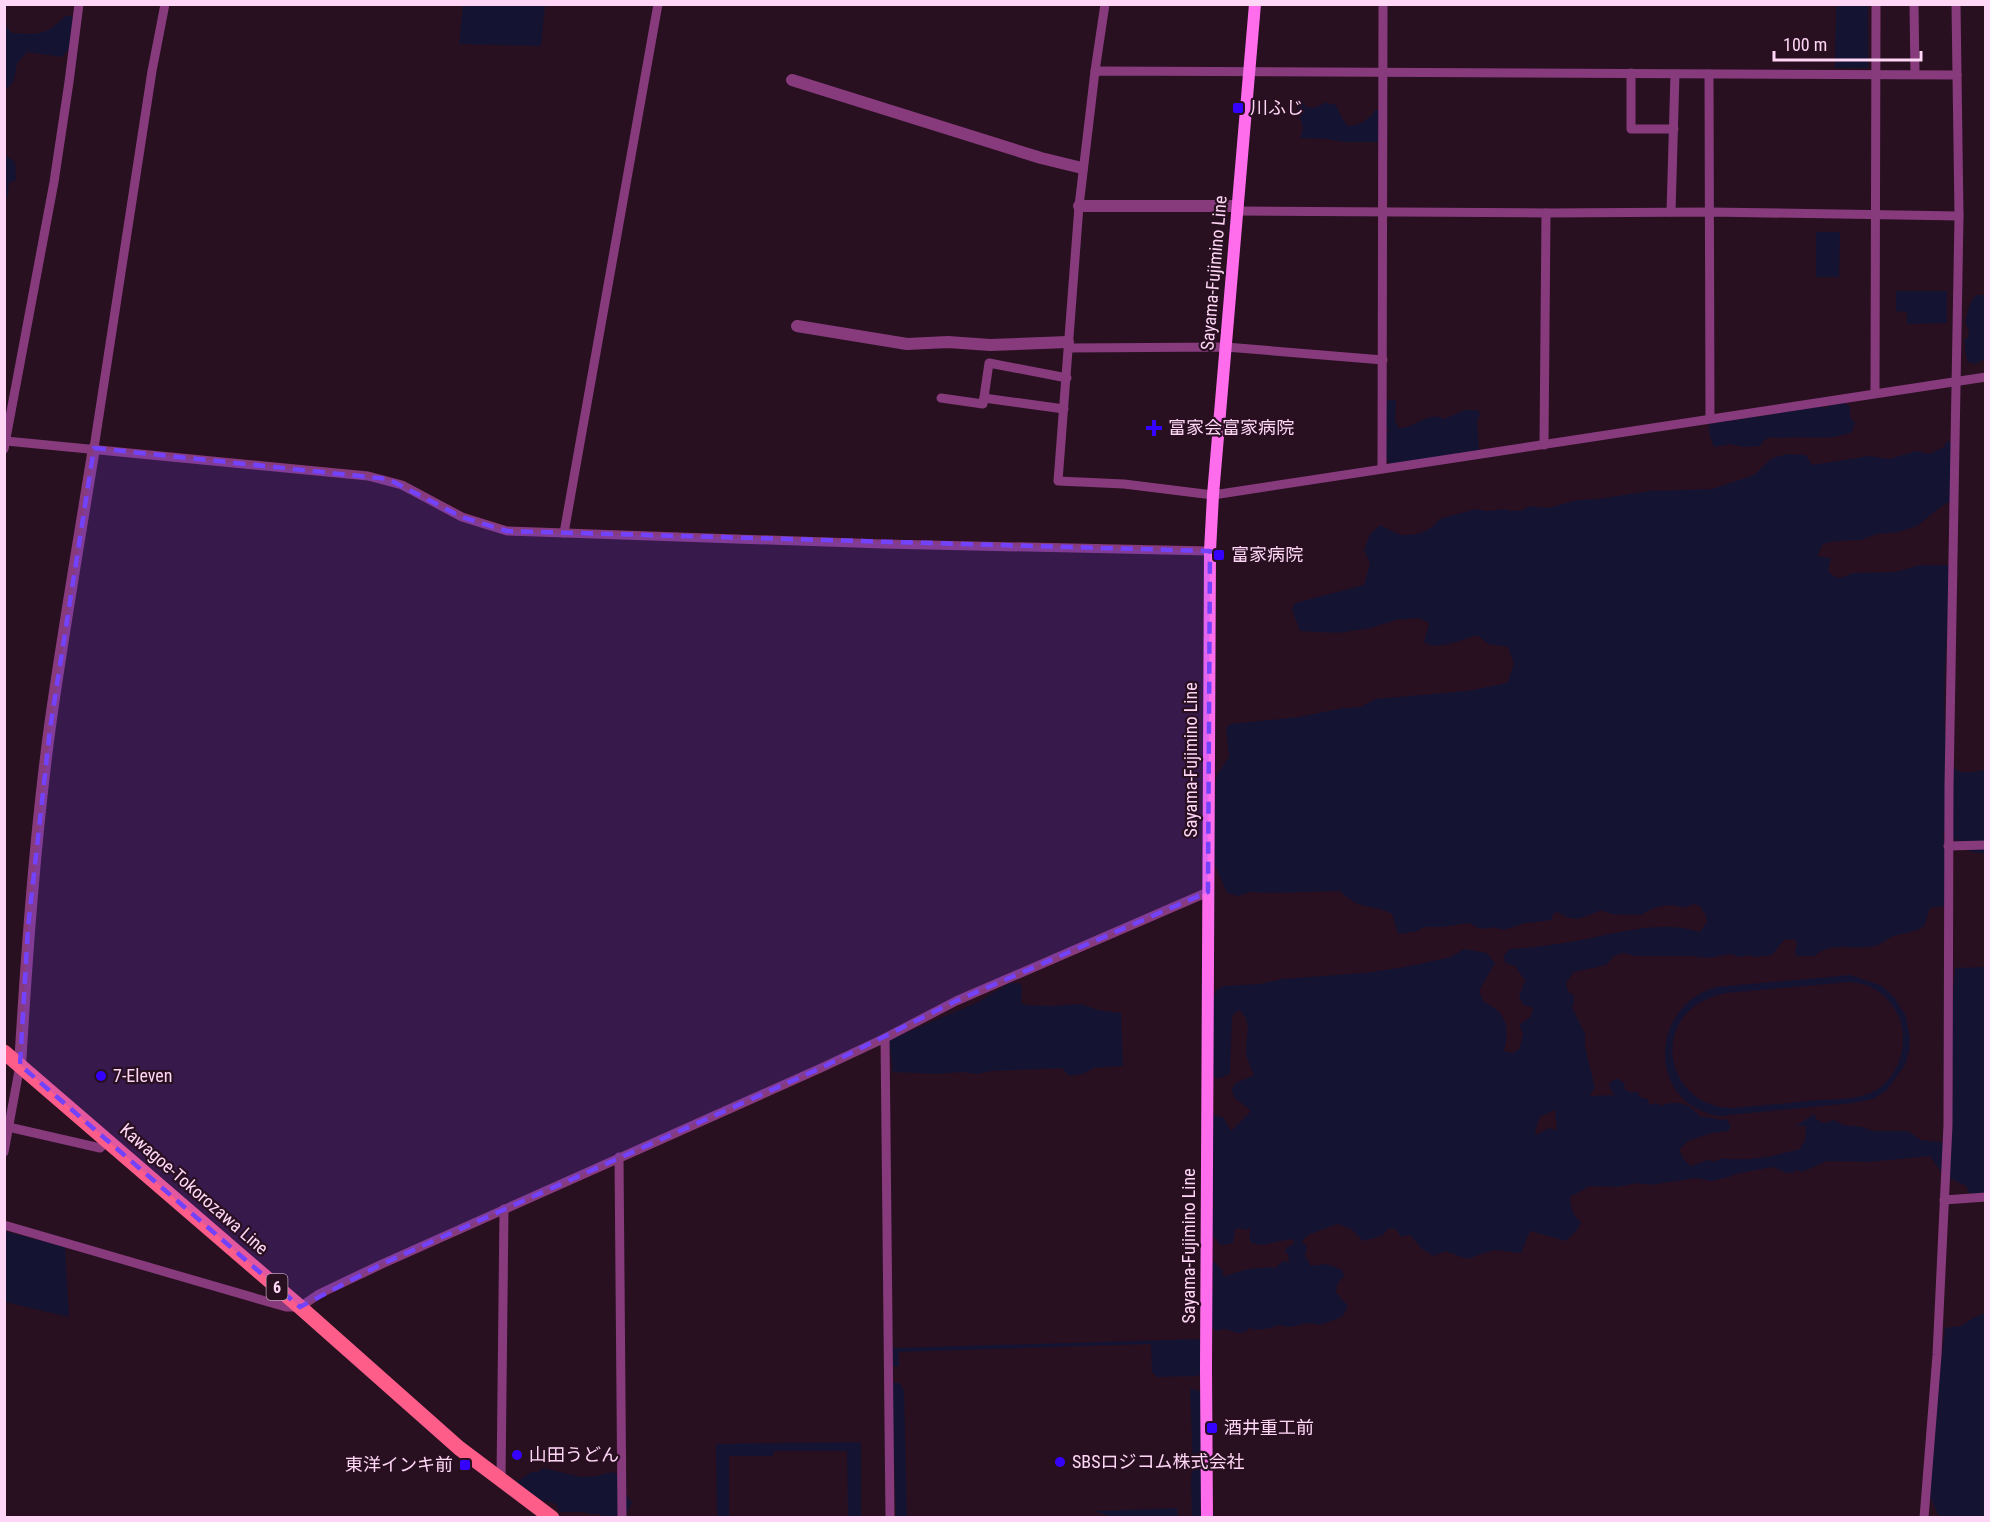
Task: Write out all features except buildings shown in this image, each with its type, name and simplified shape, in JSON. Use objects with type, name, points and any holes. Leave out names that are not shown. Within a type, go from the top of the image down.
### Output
[{"type":"main road","name":"Sayama-Fujimino Line","points":[[1208,1518],[1210,551],[1255,4]]},
{"type":"main road","name":"Kawagoe-Tokorozawa Line","points":[[4,1052],[300,1307],[459,1448],[552,1518]]},
{"type":"street","points":[[79,4],[54,182],[5,445],[94,448],[368,476],[402,485],[462,517],[507,531],[883,544],[1210,551]]},
{"type":"street","points":[[4,1152],[20,1065],[28,928],[60,652],[152,71],[165,4]]},
{"type":"street","points":[[564,533],[658,4]]},
{"type":"street","points":[[1106,4],[1078,206],[1058,481],[1124,484],[1213,495],[1986,377]]},
{"type":"street","points":[[1382,468],[1383,4]]},
{"type":"street","points":[[1875,393],[1876,4]]},
{"type":"street","points":[[1914,4],[1915,74]]},
{"type":"street","points":[[1924,1518],[1937,1355],[1948,1125],[1948,846],[1959,216],[1956,4]]},
{"type":"street","points":[[1095,71],[1957,75]]},
{"type":"street","points":[[1631,73],[1631,129],[1674,129]]},
{"type":"street","points":[[1671,212],[1675,74]]},
{"type":"street","points":[[1709,74],[1710,418]]},
{"type":"street","points":[[792,80],[1041,158],[1082,168]]},
{"type":"street","points":[[1078,206],[1383,213],[1710,212],[1959,216]]},
{"type":"street","points":[[1544,445],[1546,213]]},
{"type":"street","points":[[797,326],[907,344],[948,342],[990,345],[1226,347],[1383,360]]},
{"type":"street","points":[[941,398],[983,404],[990,345]]},
{"type":"street","points":[[989,363],[1067,378]]},
{"type":"street","points":[[984,398],[1064,409]]},
{"type":"street","points":[[1948,846],[1986,845]]},
{"type":"street","points":[[4,1225],[286,1307],[300,1307],[319,1294],[382,1264],[885,1038],[956,1001],[1208,892]]},
{"type":"street","points":[[885,1038],[890,1518]]},
{"type":"street","points":[[7,1127],[100,1148],[107,1141]]},
{"type":"street","points":[[619,1157],[622,1518]]},
{"type":"street","points":[[1944,1200],[1986,1197]]},
{"type":"street","points":[[501,1480],[504,1209]]},
{"type":"highlighted area","points":[[94,448],[388,479],[462,517],[507,531],[1210,551],[1208,892],[956,1001],[821,1068],[382,1264],[300,1307],[20,1065],[28,928],[50,729]]},
{"type":"shaded area","points":[[463,5],[545,5],[541,46],[459,44]]},
{"type":"shaded area","points":[[1836,5],[1868,5],[1868,68],[1835,68]]},
{"type":"shaded area","points":[[66,16],[72,16],[69,49],[62,57],[27,52],[17,64],[13,81],[5,89],[4,24],[12,33],[36,34],[53,27]]},
{"type":"shaded area","points":[[1299,101],[1304,101],[1305,107],[1310,108],[1325,102],[1330,105],[1335,103],[1348,126],[1364,121],[1375,110],[1380,110],[1380,138],[1377,142],[1344,142],[1300,138],[1303,128],[1297,107]]},
{"type":"shaded area","points":[[5,157],[15,162],[16,180],[9,183],[8,196],[5,200]]},
{"type":"shaded area","points":[[1816,232],[1840,232],[1839,277],[1816,277]]},
{"type":"shaded area","points":[[1896,291],[1947,291],[1947,323],[1907,324],[1907,312],[1896,311]]},
{"type":"shaded area","points":[[1976,295],[1985,295],[1986,359],[1975,364],[1968,362],[1964,341],[1968,337],[1969,329],[1966,325],[1967,314]]},
{"type":"shaded area","points":[[1396,400],[1395,421],[1399,428],[1405,428],[1427,418],[1444,419],[1465,410],[1478,410],[1480,415],[1477,421],[1479,451],[1391,469],[1385,454],[1384,435],[1388,431],[1385,422],[1386,402]]},
{"type":"shaded area","points":[[1842,401],[1850,407],[1850,417],[1855,423],[1852,432],[1843,435],[1826,438],[1772,437],[1760,446],[1743,447],[1730,444],[1714,447],[1711,438],[1710,422],[1731,421],[1753,414],[1759,417],[1813,405],[1826,408],[1828,404]]},
{"type":"shaded area","points":[[1952,441],[1951,501],[1917,526],[1899,532],[1877,534],[1861,540],[1823,544],[1817,556],[1831,558],[1828,571],[1835,577],[1841,578],[1853,573],[1895,572],[1920,565],[1948,565],[1950,571],[1945,671],[1945,736],[1953,756],[1952,766],[1960,771],[1968,772],[1985,770],[1985,854],[1969,851],[1958,844],[1950,833],[1943,833],[1945,906],[1930,908],[1925,924],[1921,928],[1894,936],[1878,945],[1837,947],[1822,951],[1815,956],[1796,956],[1797,943],[1794,939],[1784,940],[1772,955],[1753,957],[1730,954],[1708,958],[1636,956],[1623,953],[1614,956],[1606,965],[1574,972],[1566,983],[1568,992],[1574,995],[1572,1007],[1585,1034],[1585,1046],[1595,1088],[1589,1096],[1615,1095],[1609,1083],[1617,1078],[1625,1084],[1624,1088],[1629,1092],[1638,1092],[1639,1097],[1648,1099],[1649,1105],[1682,1104],[1687,1105],[1699,1116],[1727,1119],[1731,1127],[1728,1131],[1712,1133],[1688,1141],[1679,1150],[1691,1166],[1708,1160],[1715,1162],[1721,1158],[1760,1158],[1800,1149],[1805,1140],[1806,1126],[1796,1126],[1814,1114],[1817,1120],[1824,1123],[1834,1120],[1843,1125],[1873,1131],[1908,1131],[1921,1140],[1950,1143],[1953,1084],[1951,1025],[1955,968],[1985,967],[1985,1195],[1969,1193],[1966,1186],[1943,1175],[1930,1156],[1869,1162],[1827,1161],[1802,1172],[1795,1170],[1793,1173],[1773,1167],[1711,1181],[1696,1178],[1650,1185],[1638,1183],[1617,1187],[1590,1186],[1570,1197],[1573,1211],[1581,1222],[1578,1229],[1566,1241],[1530,1231],[1521,1253],[1494,1250],[1467,1259],[1445,1251],[1433,1256],[1421,1248],[1410,1235],[1401,1237],[1396,1229],[1388,1229],[1382,1236],[1363,1241],[1351,1229],[1337,1224],[1308,1235],[1302,1241],[1307,1247],[1305,1256],[1311,1266],[1327,1264],[1342,1270],[1344,1276],[1337,1285],[1336,1293],[1348,1306],[1342,1317],[1320,1325],[1308,1323],[1290,1327],[1278,1325],[1256,1330],[1250,1328],[1245,1332],[1237,1333],[1226,1329],[1216,1331],[1211,1326],[1209,1297],[1214,1288],[1209,1280],[1210,1258],[1223,1271],[1223,1277],[1249,1269],[1275,1268],[1283,1261],[1289,1262],[1288,1254],[1285,1252],[1286,1248],[1295,1243],[1291,1239],[1262,1245],[1251,1243],[1249,1236],[1251,1228],[1246,1230],[1238,1228],[1235,1230],[1233,1243],[1221,1245],[1211,1234],[1210,1219],[1214,1207],[1210,1186],[1213,1169],[1213,1115],[1223,1117],[1231,1131],[1251,1111],[1235,1098],[1231,1090],[1236,1083],[1254,1075],[1246,1052],[1248,1025],[1239,1010],[1232,1016],[1230,1074],[1218,1079],[1213,1076],[1211,1021],[1216,990],[1224,986],[1405,967],[1451,957],[1464,949],[1487,953],[1495,963],[1479,991],[1484,1002],[1502,1016],[1507,1035],[1504,1051],[1513,1053],[1520,1048],[1523,1033],[1519,1025],[1530,1017],[1533,1008],[1523,1005],[1519,996],[1525,981],[1515,966],[1505,963],[1504,956],[1509,949],[1570,942],[1651,927],[1684,928],[1700,932],[1707,922],[1700,906],[1694,904],[1683,908],[1673,905],[1662,906],[1641,915],[1616,914],[1602,910],[1575,919],[1558,912],[1553,914],[1551,920],[1504,929],[1475,927],[1469,923],[1424,927],[1415,932],[1398,934],[1392,914],[1360,905],[1340,891],[1250,892],[1238,896],[1227,893],[1214,863],[1214,817],[1216,776],[1229,757],[1226,728],[1230,724],[1299,717],[1343,708],[1361,707],[1375,699],[1467,691],[1507,683],[1514,664],[1508,647],[1488,644],[1478,635],[1450,644],[1429,645],[1424,642],[1429,623],[1418,618],[1396,620],[1371,628],[1338,633],[1300,631],[1292,610],[1295,603],[1364,585],[1370,563],[1364,550],[1370,534],[1380,525],[1408,535],[1424,532],[1439,519],[1476,509],[1511,511],[1523,510],[1529,506],[1548,508],[1577,500],[1649,491],[1712,489],[1754,475],[1772,458],[1788,454],[1806,455],[1812,465],[1869,456],[1889,459],[1917,451],[1929,454],[1944,447],[1946,442]],"holes":[[[1555,1110],[1557,1130],[1549,1128],[1536,1135],[1535,1131],[1540,1117]]]},
{"type":"shaded area","points":[[1851,975],[1882,986],[1894,997],[1906,1016],[1910,1039],[1905,1065],[1886,1091],[1873,1099],[1719,1116],[1695,1108],[1679,1094],[1668,1075],[1665,1054],[1668,1033],[1678,1014],[1694,998],[1716,987]],"holes":[[[1849,982],[1877,991],[1896,1010],[1903,1037],[1902,1052],[1897,1066],[1888,1080],[1876,1090],[1862,1096],[1848,1098],[1730,1108],[1707,1103],[1689,1091],[1677,1074],[1673,1054],[1675,1034],[1684,1016],[1702,1002],[1727,993]]]},
{"type":"shaded area","points":[[1010,983],[1020,983],[1021,1002],[1026,1005],[1081,1004],[1098,1010],[1121,1013],[1123,1066],[1094,1068],[1083,1074],[1069,1076],[1062,1068],[992,1071],[977,1074],[893,1072],[889,1040],[976,1003]]},
{"type":"shaded area","points":[[4,1231],[65,1247],[69,1317],[5,1302]]},
{"type":"shaded area","points":[[1985,1313],[1985,1517],[1942,1517],[1937,1513],[1930,1496],[1945,1328],[1961,1326]]},
{"type":"shaded area","points":[[1200,1339],[1201,1373],[1198,1376],[1157,1377],[1152,1372],[1151,1344],[899,1352],[899,1367],[893,1366],[892,1348]]},
{"type":"shaded area","points":[[892,1383],[900,1383],[904,1391],[907,1517],[896,1517]]},
{"type":"shaded area","points":[[1190,1389],[1200,1391],[1203,1517],[1192,1517],[1193,1465]]},
{"type":"shaded area","points":[[861,1442],[861,1517],[848,1517],[847,1451],[774,1451],[773,1456],[729,1456],[729,1517],[717,1517],[716,1444]]},
{"type":"shaded area","points":[[543,1468],[581,1477],[612,1472],[626,1478],[625,1494],[632,1502],[626,1516],[604,1517],[599,1514],[563,1512],[559,1511],[556,1504],[535,1498],[517,1482],[531,1472],[538,1472]]},
{"type":"shaded area","points":[[1177,1508],[1178,1518],[1112,1517],[1094,1511]]},
{"type":"place","name":"川ふじ","points":[[1238,108]]},
{"type":"place","name":"富家会富家病院","points":[[1154,428]]},
{"type":"place","name":"富家病院","points":[[1219,555]]},
{"type":"place","name":"7-Eleven","points":[[101,1076]]},
{"type":"place","name":"酒井重工前","points":[[1212,1428]]},
{"type":"place","name":"山田うどん","points":[[517,1455]]},
{"type":"place","name":"SBSロジコム株式会社","points":[[1060,1462]]},
{"type":"place","name":"東洋インキ前","points":[[465,1465]]}]
